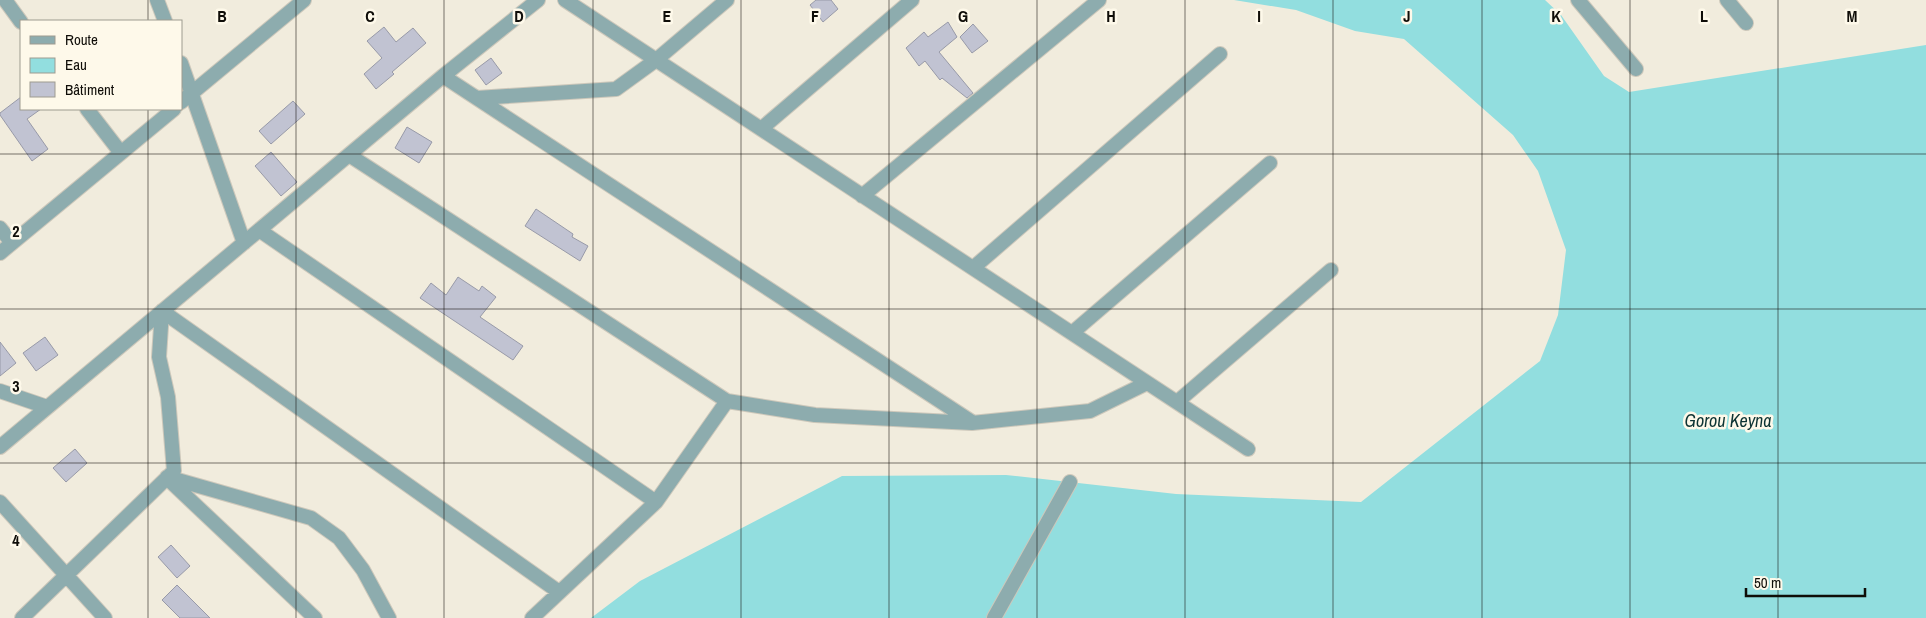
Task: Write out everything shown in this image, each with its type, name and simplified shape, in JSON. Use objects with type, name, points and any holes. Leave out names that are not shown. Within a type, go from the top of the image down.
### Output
[{"type":"street","points":[[4,0],[20,21]]},
{"type":"street","points":[[157,0],[165,20]]},
{"type":"street","points":[[182,101],[304,0]]},
{"type":"street","points":[[0,447],[443,76],[538,0]]},
{"type":"street","points":[[565,0],[1248,449]]},
{"type":"street","points":[[477,98],[616,89],[656,60],[727,0]]},
{"type":"street","points":[[761,129],[912,0]]},
{"type":"street","points":[[862,196],[1099,0]]},
{"type":"street","points":[[1578,0],[1636,69]]},
{"type":"street","points":[[1727,0],[1746,23]]},
{"type":"street","points":[[973,268],[1220,54]]},
{"type":"street","points":[[182,66],[244,243]]},
{"type":"street","points":[[443,76],[972,423]]},
{"type":"street","points":[[88,110],[120,153]]},
{"type":"street","points":[[0,253],[173,110]]},
{"type":"street","points":[[349,155],[727,401],[815,415],[972,423],[1090,411],[1147,383]]},
{"type":"street","points":[[1072,333],[1270,163]]},
{"type":"street","points":[[0,228],[12,243]]},
{"type":"street","points":[[259,230],[656,502]]},
{"type":"street","points":[[1177,402],[1331,270]]},
{"type":"street","points":[[22,618],[174,470],[168,397],[158,357],[162,311]]},
{"type":"street","points":[[162,311],[559,592]]},
{"type":"street","points":[[0,391],[47,407]]},
{"type":"street","points":[[532,618],[656,502],[727,401]]},
{"type":"street","points":[[167,477],[315,618]]},
{"type":"street","points":[[167,477],[311,518],[339,538],[363,570],[389,618]]},
{"type":"street","points":[[994,618],[1070,482]]},
{"type":"street","points":[[0,502],[105,618]]},
{"type":"water","name":"Gorou Keyna","points":[[1234,0],[1545,0],[1561,15],[1604,76],[1629,92],[1926,45],[1926,618],[591,618],[640,581],[842,476],[1006,475],[1176,494],[1361,502],[1540,361],[1558,315],[1566,250],[1538,171],[1513,135],[1404,39],[1355,31],[1296,10]]},
{"type":"building","points":[[816,0],[831,0],[838,9],[823,22],[810,5]]},
{"type":"building","points":[[948,22],[957,37],[939,52],[973,93],[967,98],[942,78],[940,80],[925,61],[919,66],[906,48],[924,32],[928,37]]},
{"type":"building","points":[[973,24],[988,41],[972,53],[960,37]]},
{"type":"building","points":[[384,27],[396,42],[413,28],[426,43],[392,72],[394,74],[376,89],[364,74],[382,58],[367,41]]},
{"type":"building","points":[[491,58],[502,73],[486,85],[475,70]]},
{"type":"building","points":[[20,98],[20,110],[40,110],[27,119],[48,149],[32,161],[0,113]]},
{"type":"building","points":[[293,101],[305,114],[271,144],[259,131]]},
{"type":"building","points":[[407,127],[432,142],[419,163],[395,148]]},
{"type":"building","points":[[271,152],[297,182],[281,196],[255,166]]},
{"type":"building","points":[[536,209],[573,234],[572,237],[588,246],[580,261],[525,226]]},
{"type":"building","points":[[458,277],[479,291],[482,286],[496,297],[480,317],[523,346],[513,360],[420,298],[431,283],[446,295]]},
{"type":"building","points":[[45,337],[58,355],[36,371],[23,353]]},
{"type":"building","points":[[0,342],[16,363],[0,376]]},
{"type":"building","points":[[75,449],[87,463],[66,482],[53,468]]},
{"type":"building","points":[[171,545],[190,566],[177,578],[158,557]]},
{"type":"building","points":[[177,585],[210,618],[180,618],[162,600]]}]
